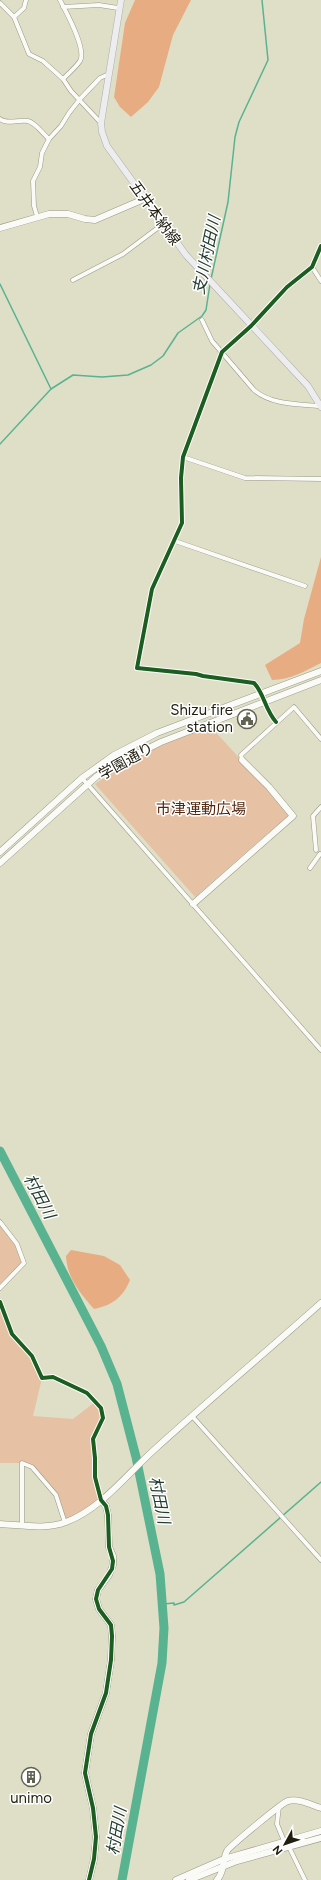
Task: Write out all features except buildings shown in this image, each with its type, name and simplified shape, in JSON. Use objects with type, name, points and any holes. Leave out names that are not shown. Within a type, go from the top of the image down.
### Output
[{"type":"main road","name":"五井本納線","points":[[120,0],[102,123],[102,132],[107,146],[144,199],[196,268],[308,386],[321,406]]},
{"type":"street","points":[[14,17],[24,8],[26,0]]},
{"type":"street","points":[[60,0],[78,34],[81,58],[63,79]]},
{"type":"street","points":[[0,3],[14,17],[29,54],[43,61],[63,79],[71,91],[102,123]]},
{"type":"street","points":[[63,7],[99,5],[118,8]]},
{"type":"street","points":[[37,216],[33,181],[40,166],[42,153],[49,139],[61,126],[80,99],[100,78],[109,74]]},
{"type":"street","points":[[0,119],[5,122],[21,120],[30,122],[49,139]]},
{"type":"street","points":[[0,228],[37,216],[49,214],[68,214],[95,220],[144,199]]},
{"type":"street","points":[[72,280],[123,254],[163,224]]},
{"type":"street","points":[[276,722],[269,714],[258,688],[254,684],[196,674],[137,668],[152,589],[182,523],[181,478],[184,457],[222,352],[251,326],[287,287],[312,267],[321,246]]},
{"type":"street","points":[[312,267],[321,281]]},
{"type":"street","points":[[202,320],[208,334],[222,352],[262,397],[321,406]]},
{"type":"street","points":[[184,457],[245,478],[321,479]]},
{"type":"street","points":[[175,541],[305,586]]},
{"type":"street","points":[[0,852],[82,778],[114,755],[136,742],[321,671]]},
{"type":"street","name":"学園通り","points":[[0,863],[97,776],[142,750],[321,680]]},
{"type":"street","points":[[193,904],[294,816],[269,787],[242,760],[241,755],[294,707],[321,739]]},
{"type":"street","points":[[222,708],[225,717]]},
{"type":"street","points":[[82,778],[321,1050]]},
{"type":"street","points":[[316,850],[313,816],[321,807]]},
{"type":"street","points":[[310,868],[320,854]]},
{"type":"street","points":[[0,1222],[17,1244],[24,1263],[18,1272],[0,1288]]},
{"type":"street","points":[[0,1302],[12,1334],[32,1356],[42,1378],[53,1377],[87,1393],[101,1408],[102,1418],[93,1439],[95,1477],[101,1500],[106,1506],[108,1515],[109,1547],[113,1560],[112,1569],[98,1590],[96,1599],[99,1609],[111,1625],[112,1636],[111,1660],[106,1693],[91,1734],[85,1773],[93,1808],[96,1837],[94,1859],[89,1880]]},
{"type":"street","points":[[0,1524],[47,1527],[65,1523],[85,1512],[101,1500],[154,1450],[321,1303]]},
{"type":"street","points":[[192,1416],[321,1560]]},
{"type":"street","points":[[22,1525],[22,1463],[32,1467],[56,1495],[65,1523]]},
{"type":"street","points":[[217,1880],[221,1876],[224,1862],[230,1847],[279,1806],[288,1801],[296,1800],[321,1808]]},
{"type":"street","points":[[279,1806],[277,1824],[284,1842]]},
{"type":"street","points":[[176,1880],[224,1862],[321,1831]]},
{"type":"street","points":[[189,1880],[224,1862],[321,1838]]},
{"type":"street","points":[[289,1847],[305,1880]]},
{"type":"green space","name":"市津運動広場","points":[[210,726],[288,811],[289,815],[195,897],[95,784],[123,766],[151,751]]},
{"type":"green space","points":[[0,1222],[17,1244],[24,1263],[0,1289]]},
{"type":"green space","points":[[0,1302],[12,1334],[32,1356],[42,1378],[33,1416],[73,1419],[95,1402],[101,1408],[103,1418],[93,1439],[95,1477],[101,1500],[65,1523],[56,1495],[32,1467],[22,1463],[0,1463]]},
{"type":"shaded area","points":[[135,0],[191,0],[173,35],[159,87],[148,102],[131,117],[120,107],[114,97],[125,23]]},
{"type":"shaded area","points":[[321,557],[321,663],[291,677],[272,680],[265,665],[300,643],[304,619]]},
{"type":"shaded area","points":[[71,1250],[104,1256],[120,1265],[130,1280],[121,1296],[112,1303],[94,1309],[75,1285],[69,1271],[66,1256]]},
{"type":"waterway","name":"支川村田川","points":[[211,279],[228,202],[235,137],[239,122],[268,60],[262,0]]},
{"type":"waterway","points":[[0,284],[51,389]]},
{"type":"waterway","name":"支川村田川","points":[[0,444],[51,389],[73,375],[102,377],[128,375],[151,365],[163,356],[178,333],[202,316],[206,310],[210,284]]},
{"type":"waterway","name":"村田川","points":[[0,1151],[101,1346],[117,1384],[136,1457],[160,1574],[164,1628],[162,1663],[122,1880]]},
{"type":"waterway","points":[[163,1604],[174,1603],[174,1605],[184,1602],[321,1482]]},
{"type":"cycle path","points":[[276,722],[254,683],[196,674],[137,668],[152,589],[182,523],[181,478],[183,457],[222,352],[251,326],[287,287],[312,267],[321,246]]},
{"type":"cycle path","points":[[0,1302],[12,1334],[32,1356],[42,1378],[53,1377],[87,1393],[101,1408],[103,1418],[93,1439],[95,1477],[101,1500],[106,1506],[108,1515],[109,1547],[113,1561],[112,1569],[98,1590],[96,1599],[99,1609],[111,1625],[112,1636],[111,1660],[106,1693],[91,1734],[85,1773],[93,1808],[96,1837],[94,1859],[89,1880]]},
{"type":"place","name":"Shizu fire station","points":[[247,719]]},
{"type":"place","name":"unimo","points":[[31,1777]]}]
